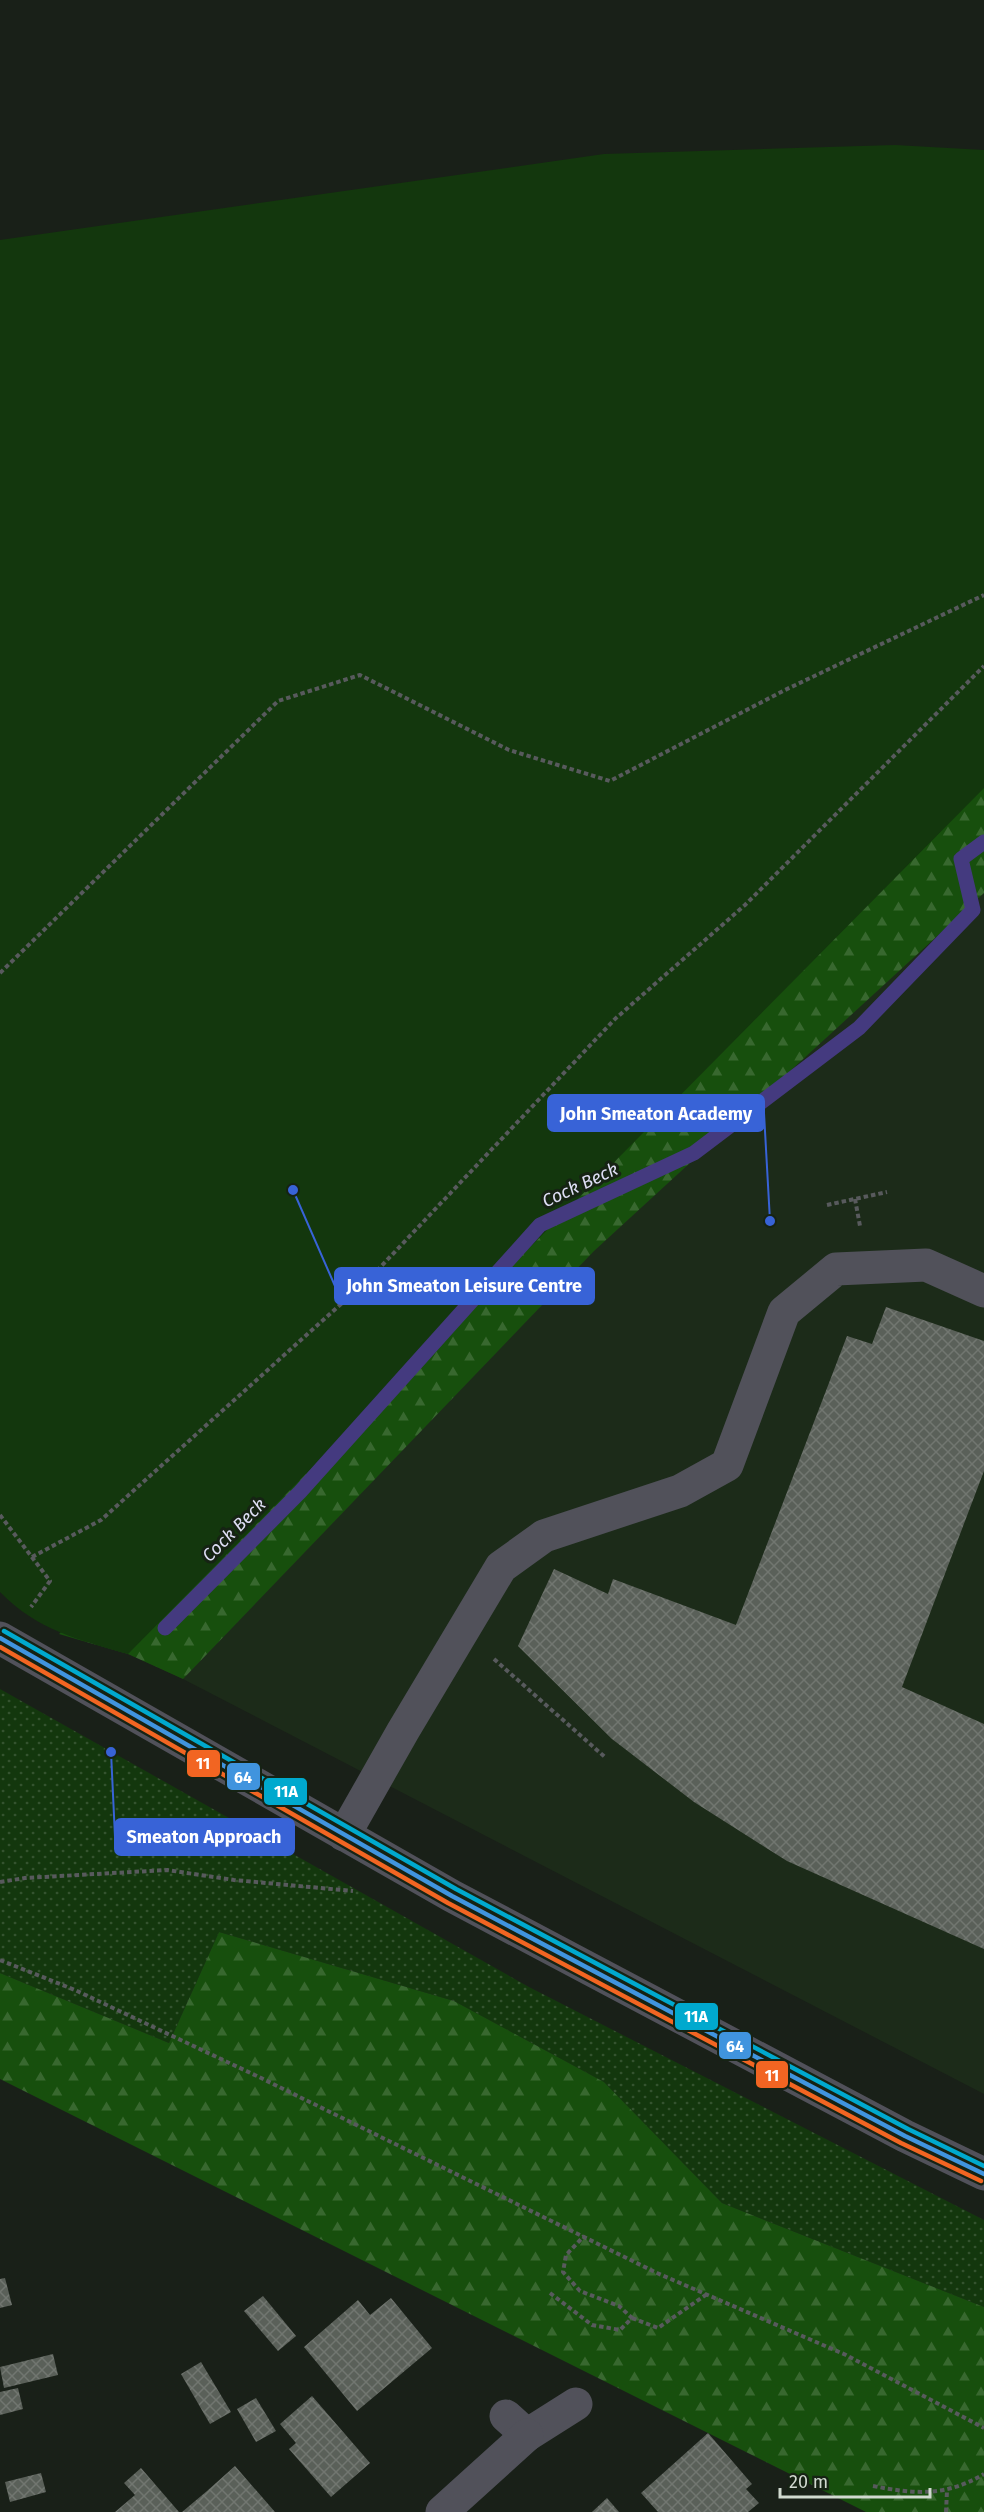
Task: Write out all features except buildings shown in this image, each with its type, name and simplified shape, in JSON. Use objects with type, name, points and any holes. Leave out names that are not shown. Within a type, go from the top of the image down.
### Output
[{"type":"street","points":[[344,1835],[501,1568],[544,1536],[680,1491],[727,1465],[784,1312],[836,1269],[926,1265],[984,1291]]},
{"type":"street","points":[[0,1638],[452,1896],[853,2109],[984,2174]]},
{"type":"street","points":[[442,2512],[517,2426],[576,2404]]},
{"type":"path","points":[[0,973],[278,701],[360,675],[509,750],[610,781],[785,690],[984,595]]},
{"type":"path","points":[[32,1557],[101,1520],[372,1276],[615,1019],[745,905],[984,666]]},
{"type":"path","points":[[827,1205],[887,1192]]},
{"type":"path","points":[[0,1515],[50,1581]]},
{"type":"path","points":[[460,1637],[500,1663],[606,1758]]},
{"type":"path","points":[[0,1882],[25,1878],[167,1870],[234,1880],[359,1891]]},
{"type":"path","points":[[0,1960],[75,1990],[584,2236],[707,2294],[846,2355],[984,2428]]},
{"type":"path","points":[[584,2236],[566,2256],[563,2272],[580,2291],[619,2306],[632,2318],[658,2328],[707,2294]]},
{"type":"path","points":[[550,2294],[592,2325],[620,2330],[632,2318]]},
{"type":"path","points":[[873,2486],[897,2491],[948,2491],[984,2474]]},
{"type":"path","points":[[945,2512],[948,2491]]},
{"type":"shaded area","points":[[984,788],[984,2094],[183,1679],[128,1654]]},
{"type":"green space","points":[[895,145],[984,150],[984,788],[128,1654],[76,1638],[44,1625],[14,1605],[0,1592],[0,240],[604,154]]},
{"type":"green space","points":[[984,718],[984,893],[594,1251],[183,1679],[128,1654],[59,1634]]},
{"type":"green space","points":[[0,1689],[529,1987],[984,2220],[984,2307],[722,2203],[604,2082],[454,2001],[219,1932],[169,2043],[0,1973]]},
{"type":"green space","points":[[219,1932],[454,2001],[604,2082],[722,2203],[984,2307],[984,2512],[866,2512],[0,2079],[0,1973],[169,2043]]},
{"type":"waterway","name":"Cock Beck","points":[[165,1628],[300,1492],[540,1225],[694,1153],[859,1028],[973,910],[961,859],[984,842]]},
{"type":"transit line","name":"11A","points":[[4,1631],[456,1889],[908,2129],[984,2166]]},
{"type":"transit line","name":"64","points":[[0,1638],[452,1896],[905,2136],[984,2174]]},
{"type":"transit line","name":"11","points":[[0,1647],[448,1903],[901,2143],[981,2181]]},
{"type":"place","name":"John Smeaton Leisure Centre","points":[[293,1190]]},
{"type":"place","name":"John Smeaton Academy","points":[[770,1221]]},
{"type":"place","name":"Smeaton Approach","points":[[111,1752]]}]
